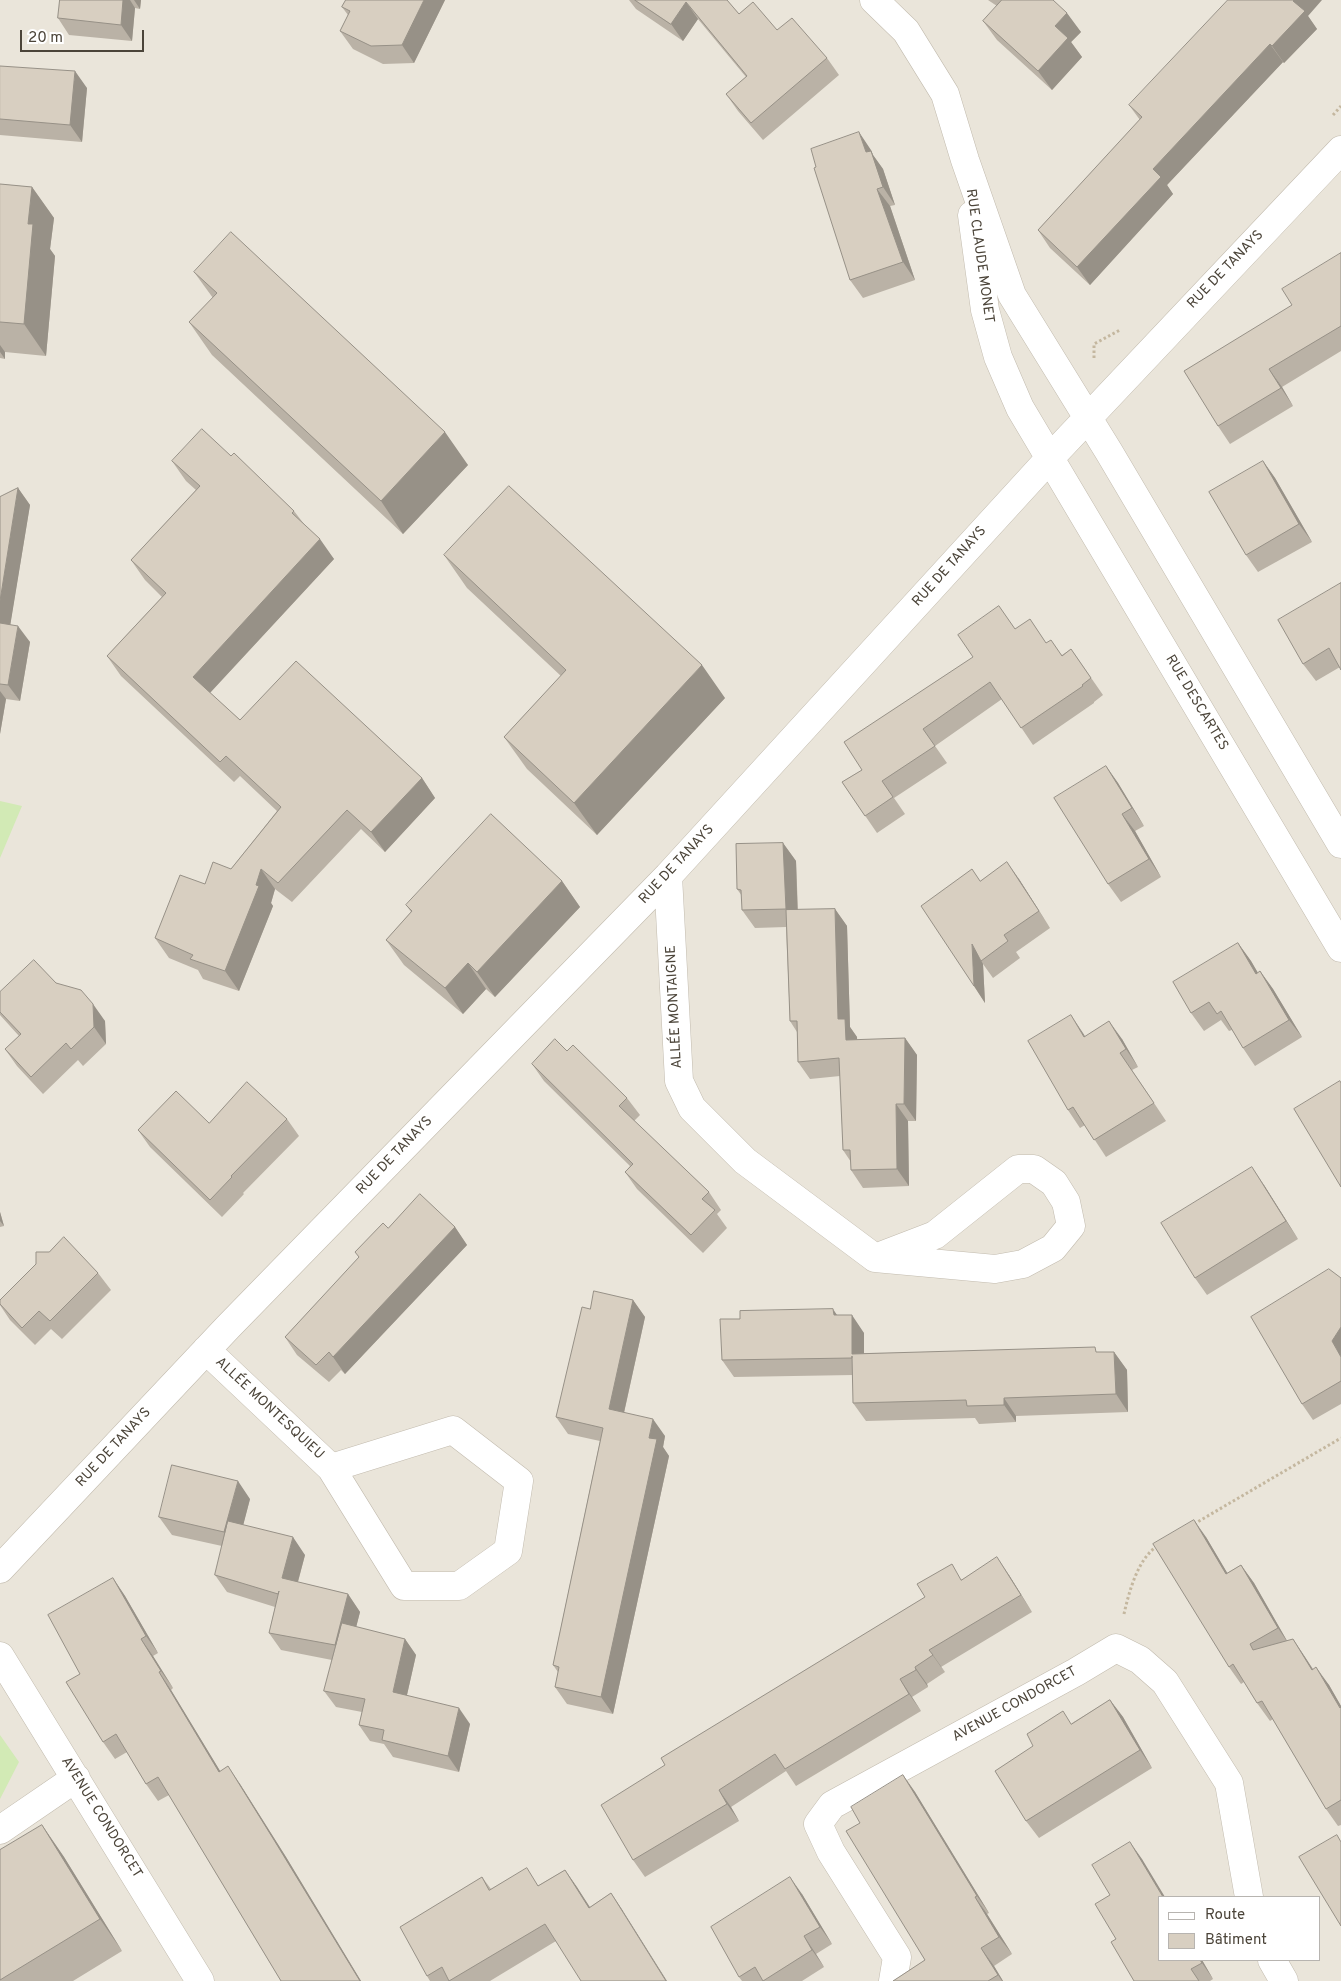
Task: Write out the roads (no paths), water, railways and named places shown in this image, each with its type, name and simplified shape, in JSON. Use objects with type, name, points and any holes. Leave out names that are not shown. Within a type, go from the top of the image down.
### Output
[{"type":"street","name":"RUE CLAUDE MONET","points":[[874,0],[906,31],[945,94],[965,160],[1012,295],[1089,419]]},
{"type":"street","name":"RUE DE TANAYS","points":[[0,1569],[206,1350],[668,876],[1050,458],[1089,419],[1132,370],[1341,150]]},
{"type":"street","name":"RUE CLAUDE MONET","points":[[965,160],[985,310],[998,357],[1020,408],[1050,458]]},
{"type":"street","points":[[1089,419],[1341,844]]},
{"type":"street","name":"RUE DESCARTES","points":[[1050,458],[1341,948]]},
{"type":"street","name":"ALLÉE MONTAIGNE","points":[[668,876],[679,1082],[692,1108],[745,1161],[875,1258]]},
{"type":"street","points":[[1018,1169],[1034,1169],[1054,1183],[1066,1202],[1071,1226],[1053,1248],[1023,1264],[995,1269],[875,1258],[935,1235],[1018,1169]]},
{"type":"street","name":"ALLÉE MONTESQUIEU","points":[[206,1350],[331,1468],[404,1586],[459,1586],[508,1551],[519,1481],[454,1430],[331,1468]]},
{"type":"street","name":"AVENUE CONDORCET","points":[[893,1981],[897,1957],[831,1852],[818,1824],[832,1805],[1076,1672],[1116,1648],[1140,1660],[1165,1682],[1229,1783],[1249,1896]]},
{"type":"street","name":"AVENUE CONDORCET","points":[[0,1656],[200,1981]]},
{"type":"street","points":[[0,1830],[76,1778]]},
{"type":"street","points":[[1273,1961],[1284,1981]]}]
